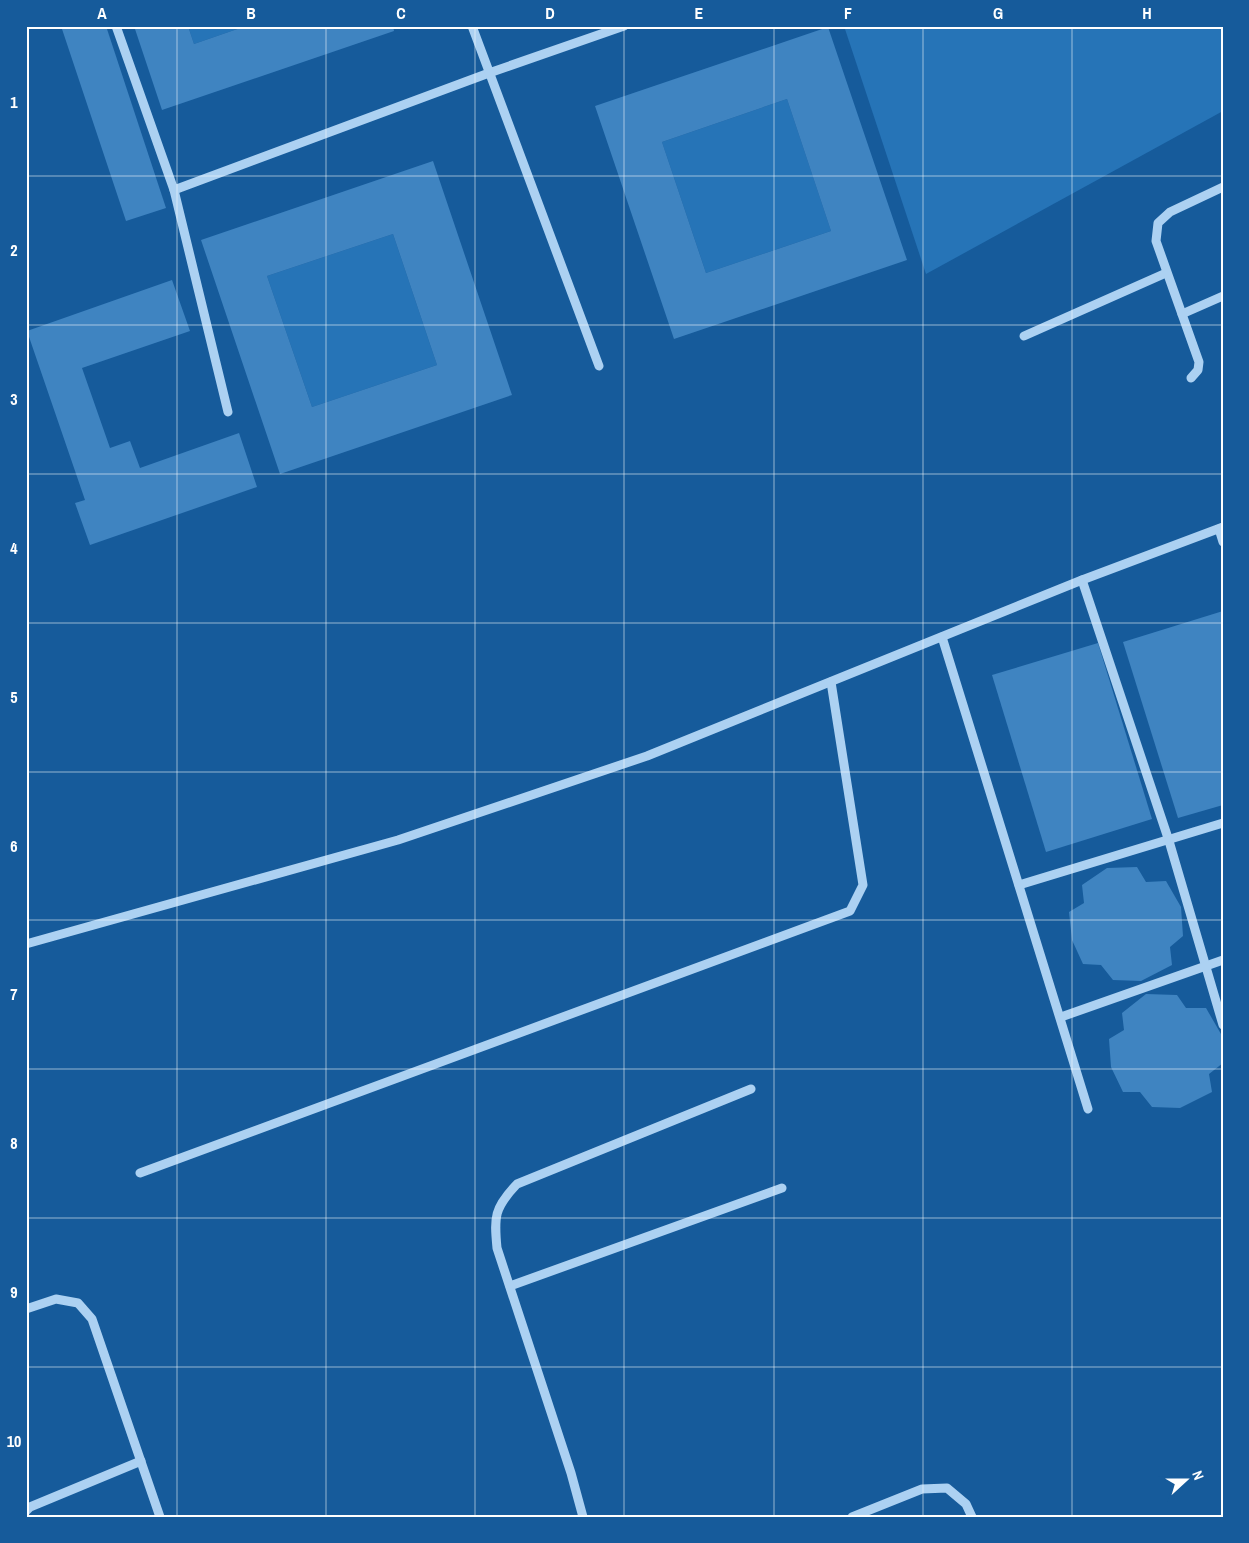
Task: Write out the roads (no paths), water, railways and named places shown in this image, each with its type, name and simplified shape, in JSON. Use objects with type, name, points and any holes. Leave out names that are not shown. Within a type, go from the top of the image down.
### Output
[{"type":"street","points":[[116,26],[174,190],[228,412]]},
{"type":"street","points":[[472,26],[599,366]]},
{"type":"street","points":[[174,190],[489,73],[624,26]]},
{"type":"street","points":[[1191,378],[1198,370],[1199,362],[1156,241],[1158,222],[1170,212],[1223,187]]},
{"type":"street","points":[[1024,336],[1166,273]]},
{"type":"street","points":[[1182,314],[1223,296]]},
{"type":"street","points":[[26,944],[398,840],[647,756],[1082,580],[1221,528],[1223,542]]},
{"type":"street","points":[[1082,580],[1169,841],[1223,1025]]},
{"type":"street","points":[[942,637],[1088,1108]]},
{"type":"street","points":[[140,1173],[850,911],[864,885],[831,682]]},
{"type":"street","points":[[1019,885],[1169,841],[1223,823]]},
{"type":"street","points":[[1061,1017],[1223,960]]},
{"type":"street","points":[[583,1517],[571,1473],[497,1248],[495,1221],[502,1200],[517,1184],[751,1089]]},
{"type":"street","points":[[510,1286],[782,1188]]},
{"type":"street","points":[[26,1309],[56,1299],[78,1303],[92,1319],[160,1517]]},
{"type":"street","points":[[26,1511],[30,1507],[141,1461]]},
{"type":"street","points":[[852,1517],[922,1489],[947,1488],[966,1504],[972,1517]]}]
